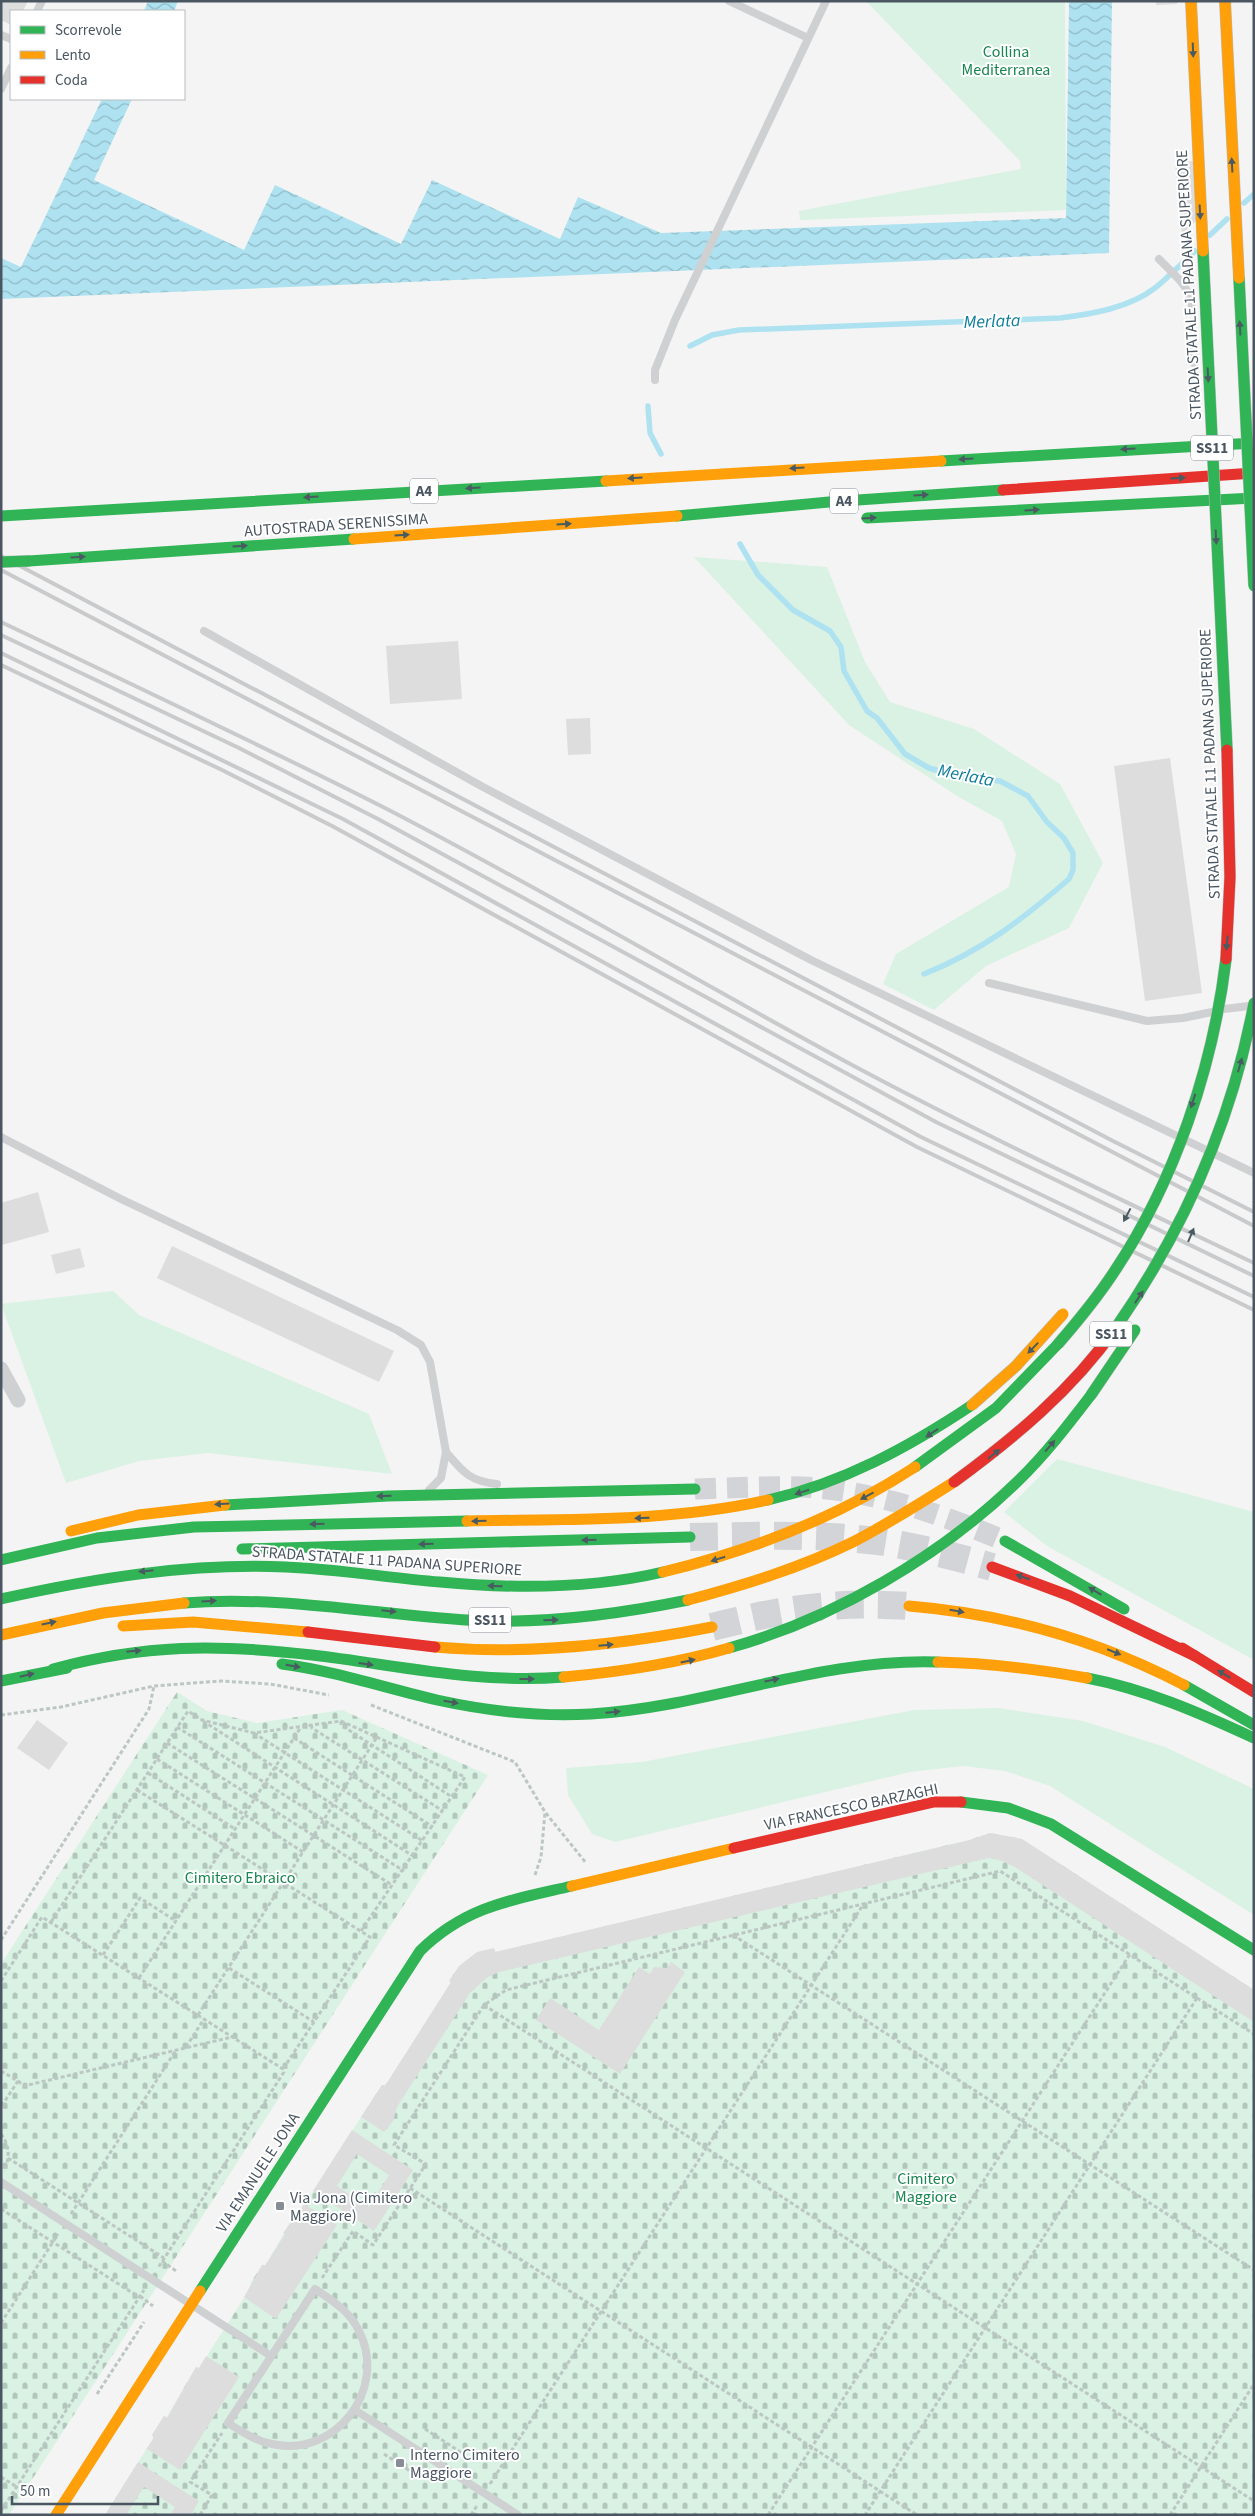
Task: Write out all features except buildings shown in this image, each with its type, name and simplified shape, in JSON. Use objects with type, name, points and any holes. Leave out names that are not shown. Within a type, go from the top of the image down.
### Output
[{"type":"main road","name":"STRADA STATALE 11 PADANA SUPERIORE","points":[[1,1599],[118,1575],[223,1566],[297,1568],[494,1586],[564,1585],[605,1582],[699,1564],[767,1543],[839,1511],[909,1472],[988,1415],[1038,1367],[1084,1313],[1121,1260],[1166,1172],[1182,1131],[1202,1073],[1219,1004],[1228,933],[1231,858],[1228,751],[1191,1]]},
{"type":"main road","name":"SS11","points":[[1225,1],[1254,586]]},
{"type":"main road","points":[[1177,447],[1254,439]]},
{"type":"main road","name":"A4","points":[[1,516],[1254,443]]},
{"type":"main road","name":"A4","points":[[646,519],[838,502],[1254,473]]},
{"type":"main road","points":[[854,518],[1254,498]]},
{"type":"main road","points":[[646,519],[775,519]]},
{"type":"main road","name":"AUTOSTRADA SERENISSIMA","points":[[1,562],[646,519]]},
{"type":"main road","name":"SS11","points":[[1,1635],[72,1618],[122,1609],[172,1603],[240,1600],[314,1604],[509,1621],[573,1619],[642,1611],[717,1595],[791,1571],[879,1529],[954,1482],[1029,1425],[1069,1384],[1108,1338],[1152,1276],[1202,1178],[1232,1096],[1254,1005]]},
{"type":"main road","points":[[1161,1159],[1182,1131]]},
{"type":"main road","points":[[1201,1205],[1214,1144]]},
{"type":"main road","points":[[1,1560],[97,1538],[194,1527],[644,1518],[694,1514],[754,1505],[848,1476],[903,1450],[972,1405],[1016,1366],[1071,1303]]},
{"type":"main road","points":[[1,1681],[101,1656],[125,1652],[196,1648],[276,1653],[472,1678],[567,1678],[633,1672],[730,1650],[775,1634],[831,1610],[920,1558],[1004,1494],[1064,1430],[1091,1395],[1143,1317]]},
{"type":"main road","points":[[1,1554],[81,1528],[177,1508],[240,1503],[412,1495],[695,1489]]},
{"type":"main road","points":[[228,1550],[690,1537]]},
{"type":"main road","points":[[1004,1541],[1130,1613],[1254,1692]]},
{"type":"main road","points":[[992,1567],[1071,1596],[1195,1656]]},
{"type":"main road","points":[[1,1592],[44,1578]]},
{"type":"main road","points":[[909,1606],[938,1608],[1027,1625],[1106,1649],[1177,1680],[1254,1725]]},
{"type":"main road","points":[[111,1628],[155,1624],[216,1624],[255,1626],[426,1646],[544,1650],[624,1644],[712,1627]]},
{"type":"main road","points":[[53,1669],[158,1659],[250,1661],[323,1672],[479,1707],[554,1715],[608,1713],[659,1706],[786,1677],[853,1666],[896,1662],[984,1663],[1033,1668],[1122,1687],[1200,1714],[1254,1738]]},
{"type":"main road","name":"VIA FRANCESCO BARZAGHI","points":[[599,1880],[934,1802],[965,1801],[992,1803],[1023,1811],[1051,1824],[1254,1950]]},
{"type":"main road","name":"VIA EMANUELE JONA","points":[[56,2515],[420,1951],[448,1926],[471,1912],[528,1896],[599,1880]]},
{"type":"street","points":[[1,1369],[18,1400]]},
{"type":"lane","points":[[729,1],[808,38]]},
{"type":"lane","points":[[655,380],[655,370],[698,271],[826,1]]},
{"type":"lane","points":[[1,89],[10,70]]},
{"type":"lane","points":[[1160,259],[1185,286],[1192,302],[1193,320]]},
{"type":"lane","points":[[1194,337],[1194,363]]},
{"type":"lane","points":[[204,631],[483,787],[811,960],[1254,1173]]},
{"type":"lane","points":[[989,983],[1147,1021],[1184,1018],[1238,1006],[1254,1005]]},
{"type":"lane","points":[[1,1138],[121,1198],[397,1330],[421,1345],[430,1362],[446,1452],[441,1478],[435,1486],[412,1495]]},
{"type":"lane","points":[[446,1452],[465,1475],[474,1480],[487,1483],[586,1492]]},
{"type":"lane","points":[[1,2182],[271,2356]]},
{"type":"lane","points":[[315,2289],[346,2311],[354,2322],[365,2346],[367,2379],[355,2410],[337,2430],[313,2442],[300,2445],[274,2445],[260,2441],[228,2423],[271,2356],[315,2289]]},
{"type":"lane","points":[[355,2410],[518,2515]]},
{"type":"path","points":[[1,1715],[61,1706],[154,1686],[221,1680],[270,1684],[339,1697]]},
{"type":"path","points":[[1,1940],[149,1708],[154,1686]]},
{"type":"path","points":[[367,1704],[516,1762],[545,1812],[599,1880]]},
{"type":"path","points":[[51,1922],[188,1711],[413,1856]]},
{"type":"path","points":[[202,1720],[254,1733],[423,1842]]},
{"type":"path","points":[[254,1733],[341,1721],[465,1777],[404,1871],[399,1873],[361,1931]]},
{"type":"path","points":[[341,1721],[341,1725],[452,1797]]},
{"type":"path","points":[[311,1725],[312,1728],[443,1811]]},
{"type":"path","points":[[139,1978],[301,1726]]},
{"type":"path","points":[[177,1727],[404,1871]]},
{"type":"path","points":[[198,2015],[377,1737]]},
{"type":"path","points":[[294,1738],[433,1827]]},
{"type":"path","points":[[167,1743],[392,1885]]},
{"type":"path","points":[[157,1759],[303,1852]]},
{"type":"path","points":[[148,1773],[235,1829]]},
{"type":"path","points":[[1,2511],[284,2072],[283,2069],[370,1937],[137,1790]]},
{"type":"path","points":[[528,1896],[541,1857],[545,1812]]},
{"type":"path","points":[[315,2289],[353,2231],[373,2245],[426,2164],[394,2145],[484,2005],[506,1990],[1000,1871],[1254,2034]]},
{"type":"path","points":[[103,1955],[140,1898],[176,1921]]},
{"type":"path","points":[[471,2515],[864,1904]]},
{"type":"path","points":[[1,1981],[42,1917],[283,2069]]},
{"type":"path","points":[[733,1935],[1254,2270]]},
{"type":"path","points":[[768,2515],[1130,1954]]},
{"type":"path","points":[[229,1968],[314,2022]]},
{"type":"path","points":[[865,2515],[1197,1998]]},
{"type":"path","points":[[484,2005],[1254,2501]]},
{"type":"path","points":[[186,2048],[204,2019]]},
{"type":"path","points":[[1,2071],[24,2086],[232,2037]]},
{"type":"path","points":[[1,2323],[176,2050]]},
{"type":"path","points":[[1,2107],[18,2081]]},
{"type":"path","points":[[1,2134],[8,2147],[8,2158],[1,2174]]},
{"type":"path","points":[[8,2158],[163,2260],[176,2271]]},
{"type":"path","points":[[410,2188],[917,2515]]},
{"type":"path","points":[[1,2209],[153,2306]]},
{"type":"path","points":[[98,2394],[144,2322]]},
{"type":"path","points":[[1170,2515],[1254,2384]]},
{"type":"path","points":[[200,2515],[212,2496],[190,2482],[228,2423]]},
{"type":"path","points":[[425,2429],[462,2452]]},
{"type":"path","points":[[384,2454],[421,2478]]},
{"type":"path","points":[[1,2477],[17,2487]]},
{"type":"green space","name":"Collina Mediterranea","points":[[866,1],[1065,1],[1066,210],[800,220],[799,211],[1021,169],[1020,161]]},
{"type":"green space","points":[[694,557],[827,567],[865,662],[890,702],[974,729],[1060,784],[1103,863],[1069,928],[986,966],[934,1010],[883,984],[896,954],[1009,887],[1016,854],[1002,821],[957,796],[849,725]]},
{"type":"green space","points":[[113,1291],[139,1315],[369,1414],[392,1474],[208,1453],[139,1461],[66,1483],[1,1304]]},
{"type":"green space","points":[[1057,1459],[1254,1512],[1254,1660],[1047,1546],[1004,1512]]},
{"type":"green space","name":"Cimitero Ebraico","points":[[177,1692],[207,1711],[257,1723],[342,1710],[488,1775],[9,2515],[1,2515],[1,1964]]},
{"type":"green space","points":[[998,1708],[1083,1721],[1165,1747],[1254,1789],[1254,1915],[1050,1786],[1005,1771],[963,1766],[910,1772],[615,1842],[592,1834],[568,1795],[566,1768],[642,1762],[914,1710]]},
{"type":"green space","name":"Cimitero Maggiore","points":[[990,1833],[1022,1839],[1254,1990],[1254,2515],[105,2515],[154,2437],[152,2435],[164,2416],[167,2417],[196,2367],[199,2368],[252,2285],[250,2284],[262,2265],[265,2266],[294,2216],[296,2217],[382,2085],[385,2086],[451,1983],[449,1981],[468,1959],[494,1948],[496,1952],[969,1840]]},
{"type":"water","points":[[148,1],[178,1],[174,10],[144,10]]},
{"type":"water","points":[[1069,1],[1112,1],[1109,253],[1,299],[1,258],[21,267],[102,100],[132,100],[94,180],[244,250],[275,185],[401,244],[432,180],[560,239],[578,197],[661,233],[1066,218]]},
{"type":"waterway","name":"Merlata","points":[[1244,203],[1254,194]]},
{"type":"waterway","name":"Merlata","points":[[1210,235],[1227,219]]},
{"type":"waterway","name":"Merlata","points":[[690,346],[712,335],[739,330],[1060,318],[1085,314],[1110,309],[1145,295],[1160,284],[1195,251]]},
{"type":"waterway","name":"Merlata","points":[[648,406],[650,433],[661,454]]},
{"type":"waterway","name":"Merlata","points":[[740,544],[758,575],[793,610],[830,631],[841,647],[844,671],[867,711],[877,718],[905,754],[929,768],[960,777],[1000,781],[1028,796],[1047,822],[1064,838],[1073,853],[1073,870],[1069,879],[1018,921],[965,955],[924,974]]},
{"type":"tunnel","points":[[695,1489],[802,1487],[854,1493],[906,1505],[1005,1541]]},
{"type":"tunnel","points":[[690,1537],[787,1536],[860,1539],[925,1550],[992,1567]]},
{"type":"tunnel","points":[[712,1627],[762,1615],[809,1608],[857,1605],[909,1606]]},
{"type":"railway","points":[[1,556],[1113,1141],[1254,1212]]},
{"type":"railway","points":[[1,570],[1254,1226]]},
{"type":"railway","points":[[1,622],[241,736],[383,807],[502,870],[795,1034],[903,1092],[1053,1167],[1254,1263]]},
{"type":"railway","points":[[1,635],[239,748],[378,819],[936,1122],[1254,1276]]},
{"type":"railway","points":[[1,653],[343,819],[921,1137],[1254,1297]]},
{"type":"railway","points":[[1,665],[222,770],[334,827],[917,1147],[1254,1310]]},
{"type":"traffic: fast","points":[[1203,251],[1227,750]]},
{"type":"traffic: fast","points":[[1239,278],[1254,586]]},
{"type":"traffic: fast","points":[[941,461],[1254,443]]},
{"type":"traffic: fast","points":[[1,516],[606,481]]},
{"type":"traffic: fast","points":[[677,516],[829,502],[1003,490]]},
{"type":"traffic: fast","points":[[867,518],[1254,498]]},
{"type":"traffic: fast","points":[[29,561],[354,539]]},
{"type":"traffic: fast","points":[[1,562],[29,561]]},
{"type":"traffic: fast","points":[[1058,1344],[1101,1291],[1136,1237],[1173,1161],[1188,1122],[1212,1041],[1226,959]]},
{"type":"traffic: fast","points":[[1115,1329],[1140,1292],[1162,1253],[1202,1173],[1233,1090],[1245,1047],[1254,1003]]},
{"type":"traffic: fast","points":[[1091,1395],[1135,1330]]},
{"type":"traffic: fast","points":[[915,1467],[996,1408],[1058,1344]]},
{"type":"traffic: fast","points":[[729,1648],[768,1636],[807,1620],[846,1602],[920,1560],[955,1535],[1018,1481],[1065,1429],[1091,1395]]},
{"type":"traffic: fast","points":[[768,1500],[823,1484],[875,1462],[924,1435],[972,1405]]},
{"type":"traffic: fast","points":[[225,1505],[388,1496],[695,1489]]},
{"type":"traffic: fast","points":[[1,1560],[97,1538],[194,1527],[467,1521]]},
{"type":"traffic: fast","points":[[242,1549],[690,1537]]},
{"type":"traffic: fast","points":[[1005,1541],[1124,1609]]},
{"type":"traffic: fast","points":[[1,1599],[107,1579],[214,1567],[305,1568],[496,1586],[552,1586],[608,1582],[663,1572]]},
{"type":"traffic: fast","points":[[184,1603],[221,1601],[259,1602],[482,1621],[534,1621],[637,1609],[688,1600]]},
{"type":"traffic: fast","points":[[53,1669],[119,1655],[150,1651],[213,1648],[277,1651],[468,1676],[500,1678],[564,1677]]},
{"type":"traffic: fast","points":[[282,1664],[321,1671],[437,1700],[475,1707],[533,1714],[572,1715],[635,1710],[849,1667],[893,1663],[938,1662]]},
{"type":"traffic: fast","points":[[1,1681],[67,1668]]},
{"type":"traffic: fast","points":[[1087,1678],[1151,1695],[1254,1738]]},
{"type":"traffic: fast","points":[[1184,1685],[1254,1725]]},
{"type":"traffic: fast","points":[[961,1802],[1008,1808],[1051,1824],[1254,1950]]},
{"type":"traffic: fast","points":[[200,2291],[420,1951],[437,1936],[472,1914],[510,1901],[572,1886]]},
{"type":"traffic: slow","points":[[1191,1],[1203,251]]},
{"type":"traffic: slow","points":[[1225,1],[1239,278]]},
{"type":"traffic: slow","points":[[606,481],[941,461]]},
{"type":"traffic: slow","points":[[354,539],[677,516]]},
{"type":"traffic: slow","points":[[972,1405],[1016,1366],[1063,1314]]},
{"type":"traffic: slow","points":[[663,1572],[762,1543],[794,1530],[855,1502],[915,1467]]},
{"type":"traffic: slow","points":[[688,1600],[772,1575],[813,1560],[879,1528],[954,1482]]},
{"type":"traffic: slow","points":[[467,1521],[656,1516],[731,1507],[768,1500]]},
{"type":"traffic: slow","points":[[71,1531],[138,1515],[225,1505]]},
{"type":"traffic: slow","points":[[1,1635],[103,1613],[184,1603]]},
{"type":"traffic: slow","points":[[909,1606],[981,1615],[1051,1632],[1085,1642],[1118,1655],[1184,1685]]},
{"type":"traffic: slow","points":[[123,1626],[193,1622],[308,1632]]},
{"type":"traffic: slow","points":[[435,1647],[505,1650],[574,1647],[643,1639],[712,1627]]},
{"type":"traffic: slow","points":[[564,1677],[647,1667],[729,1648]]},
{"type":"traffic: slow","points":[[938,1662],[1012,1667],[1087,1678]]},
{"type":"traffic: slow","points":[[572,1886],[734,1848]]},
{"type":"traffic: slow","points":[[56,2515],[200,2291]]},
{"type":"traffic: jam","points":[[1003,490],[1254,473]]},
{"type":"traffic: jam","points":[[1226,959],[1230,877],[1227,750]]},
{"type":"traffic: jam","points":[[954,1482],[1020,1430],[1061,1393],[1115,1329]]},
{"type":"traffic: jam","points":[[992,1567],[1070,1596],[1195,1656]]},
{"type":"traffic: jam","points":[[308,1632],[435,1647]]},
{"type":"traffic: jam","points":[[1182,1648],[1254,1692]]},
{"type":"traffic: jam","points":[[734,1848],[934,1802],[961,1802]]},
{"type":"place","name":"Via Jona (Cimitero Maggiore)","points":[[280,2206]]},
{"type":"place","name":"Interno Cimitero Maggiore","points":[[400,2463]]}]
